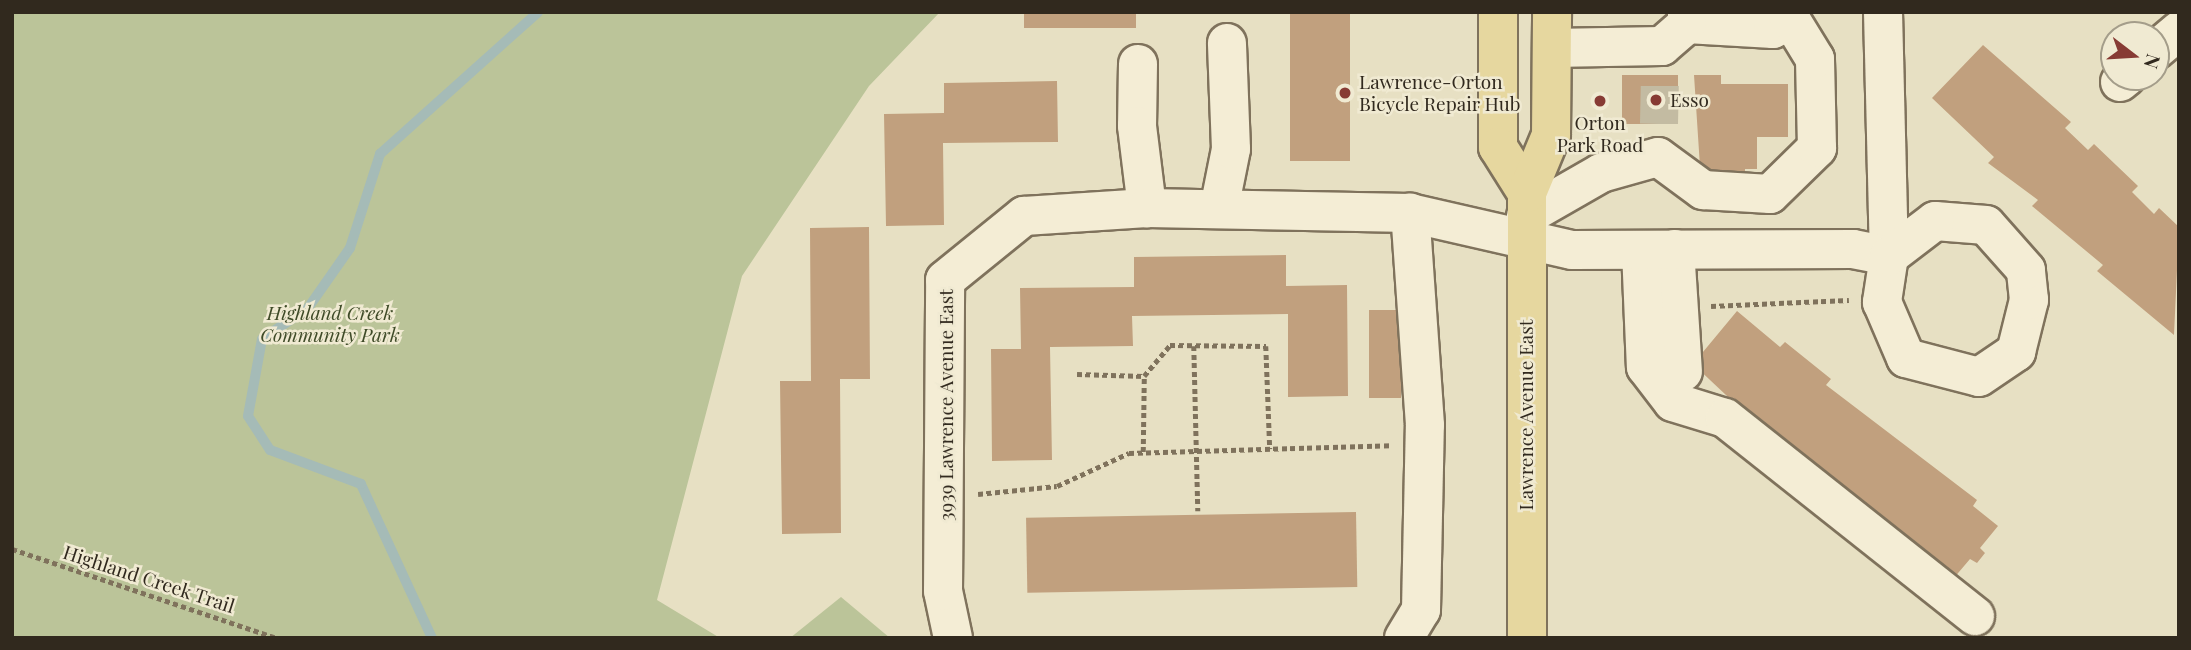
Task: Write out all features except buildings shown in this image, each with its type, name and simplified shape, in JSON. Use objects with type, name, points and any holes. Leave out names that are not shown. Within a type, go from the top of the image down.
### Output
[{"type":"main road","points":[[1498,12],[1498,147],[1526,218]]},
{"type":"main road","name":"Lawrence Avenue East","points":[[1527,638],[1526,218],[1551,135],[1552,30]]},
{"type":"street","points":[[1883,12],[1889,256],[1882,302],[1906,358],[1979,377],[2016,352],[2029,300],[2026,270],[1986,225],[1936,221],[1889,256]]},
{"type":"street","points":[[1526,218],[1658,141],[1703,190],[1770,194],[1817,148],[1815,59],[1788,13],[1773,29],[1674,39],[1552,30]]},
{"type":"street","points":[[1219,209],[1231,149],[1227,43]]},
{"type":"street","points":[[1138,64],[1137,126],[1147,208]]},
{"type":"street","name":"3939 Lawrence Avenue East","points":[[953,638],[943,591],[946,497],[945,280],[1024,216],[1147,208],[1526,218],[1658,250],[1853,249],[1889,256]]},
{"type":"street","points":[[1404,638],[1421,610],[1424,444],[1410,213]]},
{"type":"street","points":[[1658,250],[1676,308],[1684,372]]},
{"type":"street","points":[[1658,250],[1646,367],[1673,402],[1725,418],[1975,616]]},
{"type":"path","points":[[1676,308],[1882,302]]},
{"type":"path","points":[[1143,452],[1144,376],[1170,345],[1266,346],[1270,449]]},
{"type":"path","points":[[1194,346],[1198,511]]},
{"type":"path","points":[[1077,374],[1144,376]]},
{"type":"path","points":[[946,497],[1057,486],[1143,452],[1424,444]]},
{"type":"path","name":"Highland Creek Trail","points":[[12,549],[276,638]]},
{"type":"green space","name":"Highland Creek Community Park","points":[[12,12],[940,12],[869,86],[742,276],[657,600],[720,638],[12,638]]},
{"type":"green space","points":[[841,597],[890,638],[790,638]]},
{"type":"waterway","points":[[432,638],[361,484],[270,450],[248,416],[262,339],[308,308],[350,248],[380,154],[538,12]]},
{"type":"tunnel","points":[[1659,124],[1660,75]]},
{"type":"place","name":"Lawrence-Orton Bicycle Repair Hub","points":[[1345,93]]},
{"type":"place","name":"Esso","points":[[1656,100]]},
{"type":"place","name":"Orton Park Road","points":[[1600,101]]}]
